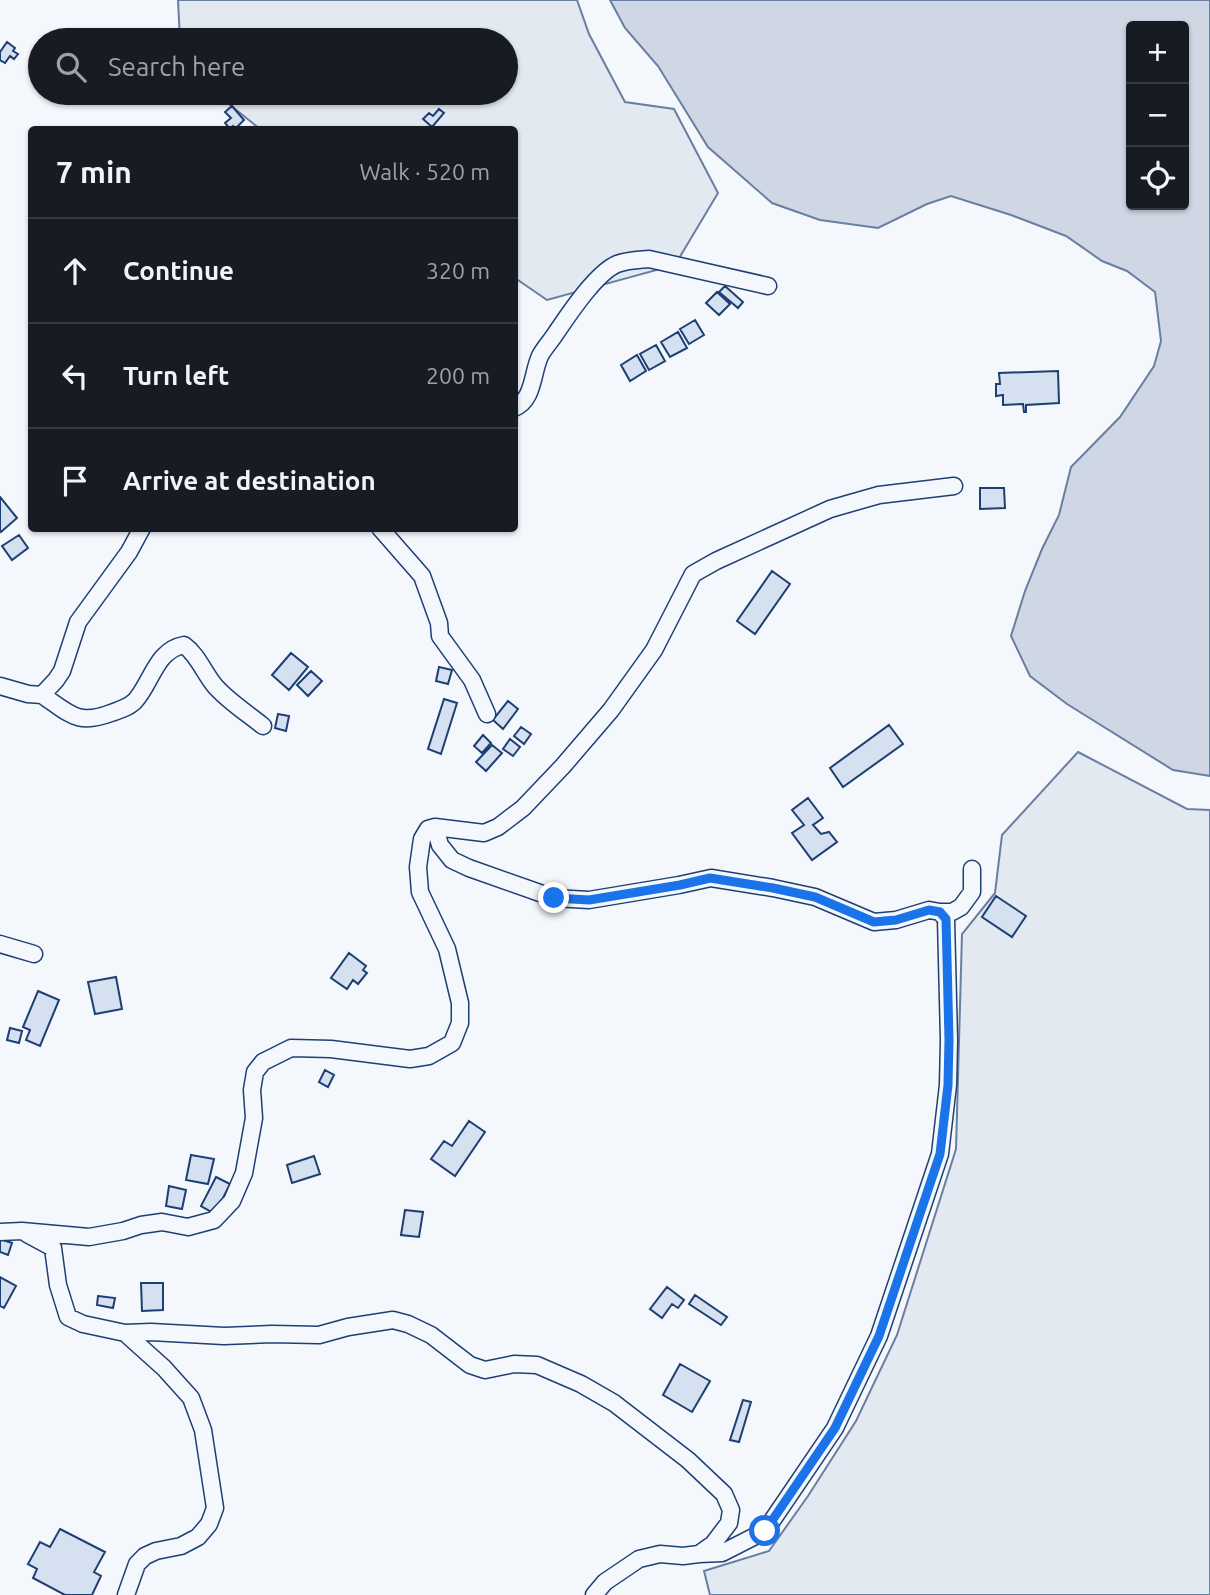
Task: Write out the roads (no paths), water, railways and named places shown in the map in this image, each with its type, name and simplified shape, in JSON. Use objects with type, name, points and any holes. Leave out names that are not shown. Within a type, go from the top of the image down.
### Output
[{"type":"street","points":[[518,406],[530,392],[541,354],[602,274],[616,265],[631,260],[649,259],[768,286]]},
{"type":"street","points":[[0,1232],[22,1231],[89,1237],[162,1222],[188,1227],[214,1220],[232,1201],[244,1173],[254,1118],[251,1090],[255,1072],[263,1062],[291,1048],[331,1049],[410,1059],[429,1056],[452,1043],[460,1023],[460,1003],[447,949],[419,892],[418,867],[422,839],[428,829],[435,827],[484,833],[498,827],[523,808],[611,709],[647,660],[693,574],[830,509],[879,495],[954,486]]},
{"type":"street","points":[[42,695],[62,671],[78,622],[129,552],[140,532]]},
{"type":"street","points":[[384,532],[422,576],[439,623],[440,636],[472,680],[487,714]]},
{"type":"street","points":[[0,686],[42,695],[76,718],[104,716],[134,702],[160,661],[169,651],[184,645],[191,650],[221,692],[263,726]]},
{"type":"street","points":[[435,827],[440,845],[452,860],[554,898],[589,900],[710,878],[815,897],[874,922],[896,920],[929,910],[953,912],[961,907],[972,892],[972,869]]},
{"type":"street","points":[[594,1595],[605,1582],[639,1559],[660,1554],[683,1556],[722,1553],[765,1531],[835,1428],[879,1336],[940,1154],[948,1085],[949,1040],[946,919],[940,912]]},
{"type":"street","points":[[0,944],[34,954]]},
{"type":"street","points":[[22,1231],[53,1248],[58,1285],[68,1317],[83,1324],[125,1333],[319,1335],[393,1320],[431,1335],[470,1365],[485,1370],[514,1364],[537,1365],[556,1372],[614,1403],[688,1460],[724,1494],[731,1510],[729,1523],[713,1544],[699,1554]]},
{"type":"street","points":[[125,1333],[164,1368],[191,1398],[203,1430],[215,1508],[209,1524],[198,1537],[181,1546],[145,1556],[137,1564],[126,1595]]}]
